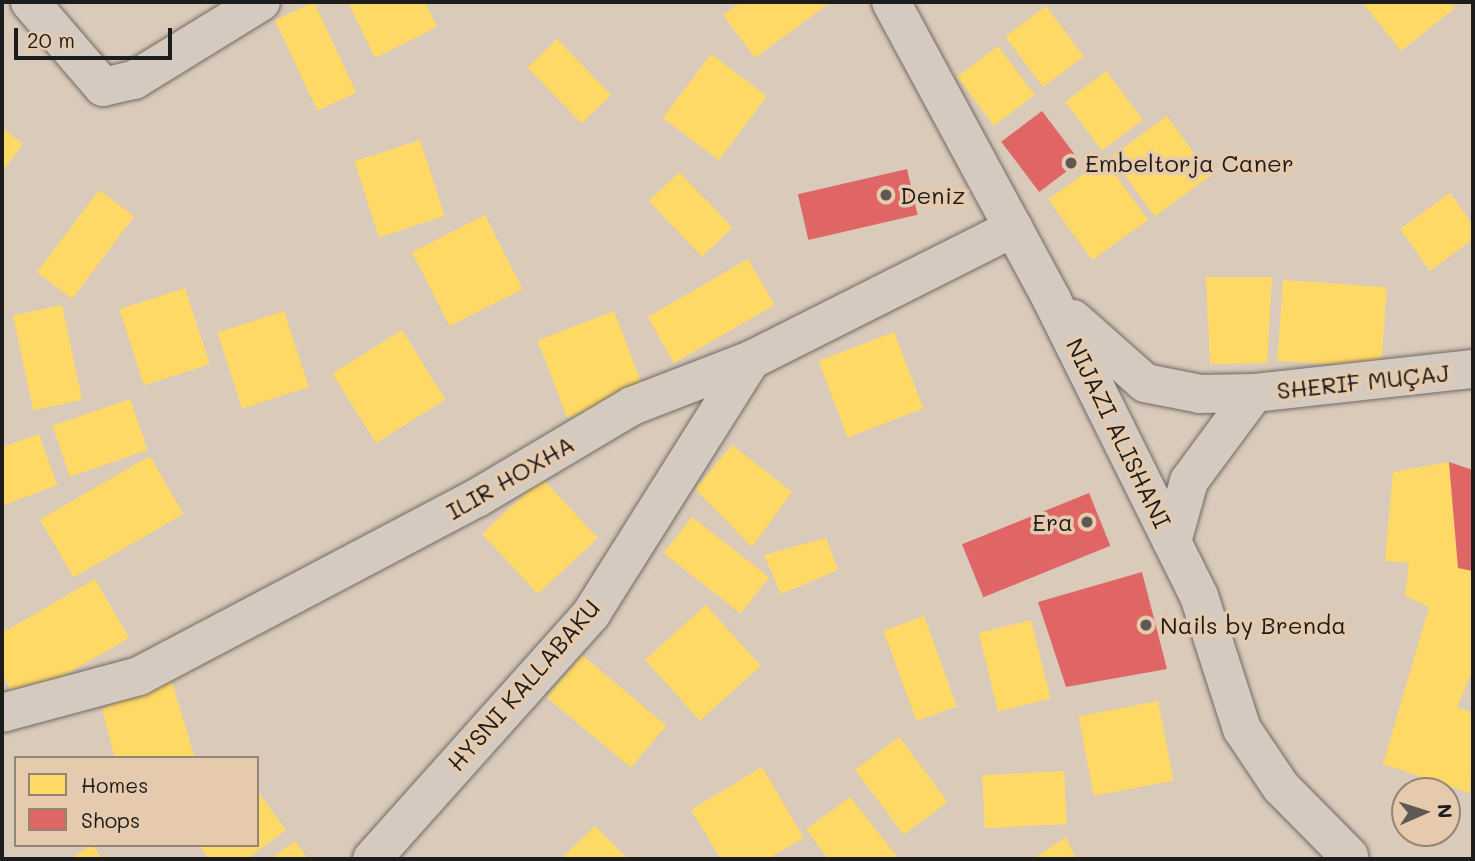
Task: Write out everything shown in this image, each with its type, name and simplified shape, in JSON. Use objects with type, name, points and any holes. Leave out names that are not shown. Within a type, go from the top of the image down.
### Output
[{"type":"street","points":[[30,2],[103,87],[134,80],[261,2]]},
{"type":"street","name":"NIJAZI ALISHANI","points":[[901,5],[1199,596],[1242,729],[1281,787],[1354,858]]},
{"type":"street","name":"ILIR HOXHA","points":[[2,713],[139,676],[477,498],[632,406],[751,360],[1014,228]]},
{"type":"street","name":"SHERIF MUÇAJ","points":[[1051,298],[1145,383],[1200,394],[1254,393],[1473,369]]},
{"type":"street","name":"HYSNI KALLABAKU","points":[[372,859],[591,614],[751,360]]},
{"type":"street","name":"SHERIF MUÇAJ","points":[[1172,542],[1189,481],[1254,393]]},
{"type":"building: Homes","points":[[314,2],[356,93],[317,111],[275,20]]},
{"type":"building: Homes","points":[[348,2],[425,2],[437,27],[375,58]]},
{"type":"building: Homes","points":[[741,2],[831,2],[755,58],[723,15]]},
{"type":"building: Homes","points":[[1362,2],[1450,2],[1455,8],[1401,51]]},
{"type":"building: Homes","points":[[1046,6],[1084,56],[1043,87],[1005,37]]},
{"type":"building: Homes","points":[[557,39],[611,95],[582,124],[528,67]]},
{"type":"building: Homes","points":[[998,46],[1035,95],[994,125],[957,77]]},
{"type":"building: Homes","points":[[711,54],[767,96],[719,160],[663,118]]},
{"type":"building: Homes","points":[[1106,71],[1143,120],[1102,150],[1065,102]]},
{"type":"building: Homes","points":[[1167,116],[1210,176],[1155,216],[1111,157]]},
{"type":"building: Homes","points":[[2,128],[23,144],[2,172]]},
{"type":"building: Homes","points":[[420,140],[445,216],[379,237],[354,161]]},
{"type":"building: Homes","points":[[1104,159],[1148,220],[1092,260],[1048,200]]},
{"type":"building: Homes","points":[[679,172],[732,227],[702,257],[649,201]]},
{"type":"building: Homes","points":[[99,190],[134,216],[72,299],[37,272]]},
{"type":"building: Homes","points":[[1450,193],[1473,225],[1473,239],[1430,271],[1400,229]]},
{"type":"building: Homes","points":[[485,215],[523,289],[450,326],[412,252]]},
{"type":"building: Homes","points":[[748,259],[775,305],[674,363],[648,317]]},
{"type":"building: Homes","points":[[1206,277],[1272,277],[1267,363],[1210,364]]},
{"type":"building: Homes","points":[[1283,280],[1387,287],[1381,368],[1277,361]]},
{"type":"building: Homes","points":[[185,288],[210,364],[144,385],[119,309]]},
{"type":"building: Homes","points":[[62,305],[82,400],[33,410],[13,315]]},
{"type":"building: Homes","points":[[284,311],[309,387],[242,409],[217,333]]},
{"type":"building: Homes","points":[[614,311],[644,388],[567,418],[537,340]]},
{"type":"building: Homes","points":[[402,330],[445,400],[376,443],[332,373]]},
{"type":"building: Homes","points":[[894,332],[923,409],[848,438],[818,361]]},
{"type":"building: Homes","points":[[130,399],[148,450],[70,477],[52,426]]},
{"type":"building: Homes","points":[[39,434],[57,485],[2,506],[2,447]]},
{"type":"building: Homes","points":[[732,445],[792,492],[752,547],[695,489]]},
{"type":"building: Homes","points":[[150,456],[184,514],[74,578],[40,520]]},
{"type":"building: Homes","points":[[1449,462],[1458,568],[1473,571],[1473,670],[1457,707],[1473,713],[1470,793],[1461,790],[1461,777],[1422,777],[1383,764],[1429,607],[1405,596],[1409,563],[1385,561],[1393,472]]},
{"type":"building: Homes","points":[[542,478],[598,538],[538,594],[482,534]]},
{"type":"building: Homes","points":[[692,517],[769,577],[741,614],[664,553]]},
{"type":"building: Homes","points":[[826,538],[838,570],[781,594],[764,555]]},
{"type":"building: Homes","points":[[95,579],[129,638],[18,702],[2,674],[2,633]]},
{"type":"building: Homes","points":[[706,605],[761,666],[700,721],[645,660]]},
{"type":"building: Homes","points":[[924,616],[957,706],[916,721],[884,631]]},
{"type":"building: Homes","points":[[1031,620],[1051,699],[998,712],[979,633]]},
{"type":"building: Homes","points":[[582,655],[666,726],[631,768],[547,697]]},
{"type":"building: Homes","points":[[171,679],[194,756],[114,756],[102,709]]},
{"type":"building: Homes","points":[[1158,701],[1173,781],[1094,796],[1078,716]]},
{"type":"building: Homes","points":[[899,737],[948,802],[904,835],[855,770]]},
{"type":"building: Homes","points":[[762,767],[804,838],[767,859],[721,859],[691,810]]},
{"type":"building: Homes","points":[[1064,771],[1067,824],[985,828],[982,775]]},
{"type":"building: Homes","points":[[259,793],[286,830],[247,859],[209,859],[200,847],[259,847]]},
{"type":"building: Homes","points":[[850,797],[899,859],[828,859],[806,829]]},
{"type":"building: Homes","points":[[595,826],[628,859],[561,859]]},
{"type":"building: Homes","points":[[1066,837],[1076,859],[1033,859]]},
{"type":"building: Homes","points":[[295,841],[308,859],[270,859]]},
{"type":"building: Homes","points":[[88,847],[94,847],[102,859],[70,859]]},
{"type":"building: Shops","points":[[1042,111],[1080,161],[1039,192],[1001,142]]},
{"type":"building: Shops","points":[[907,169],[918,215],[808,240],[798,194]]},
{"type":"building: Shops","points":[[1449,462],[1473,470],[1473,571],[1458,568]]},
{"type":"building: Shops","points":[[1089,493],[1110,546],[983,597],[962,544]]},
{"type":"building: Shops","points":[[1142,572],[1167,669],[1066,687],[1038,602]]},
{"type":"place","name":"Embeltorja Caner","points":[[1071,163]]},
{"type":"place","name":"Deniz","points":[[886,195]]},
{"type":"place","name":"Era","points":[[1087,522]]},
{"type":"place","name":"Nails by Brenda","points":[[1146,625]]}]
